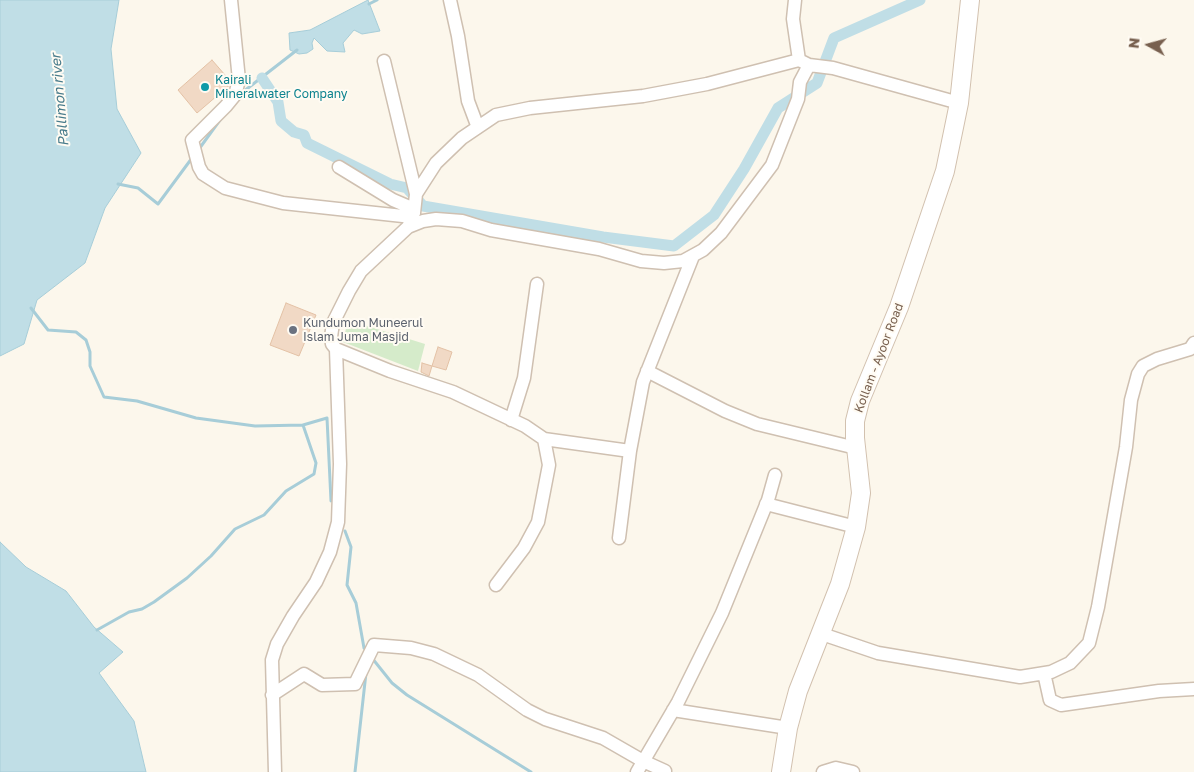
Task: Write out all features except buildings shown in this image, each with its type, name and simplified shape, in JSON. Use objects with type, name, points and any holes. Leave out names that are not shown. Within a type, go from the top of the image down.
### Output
[{"type":"main road","name":"Kollam - Ayoor Road","points":[[781,772],[788,728],[798,691],[822,634],[840,584],[856,527],[861,493],[855,421],[860,401],[898,307],[945,172],[959,103],[970,0]]},
{"type":"street","points":[[231,0],[240,80],[235,95],[194,136],[192,146],[199,168],[216,185],[246,195],[319,208],[414,208]]},
{"type":"street","points":[[450,0],[458,36],[468,101],[478,125]]},
{"type":"street","points":[[384,61],[414,208],[423,221],[436,219],[462,221],[491,230],[599,249],[641,260],[664,263],[683,261],[703,250],[720,233],[772,165],[798,94],[804,63],[793,19],[795,0]]},
{"type":"street","points":[[275,772],[272,660],[277,644],[316,582],[330,552],[338,522],[340,454],[336,349],[331,337],[333,323],[361,272],[414,208],[436,163],[478,125],[496,115],[513,111],[643,96],[804,63],[833,68],[959,103]]},
{"type":"street","points":[[339,167],[393,200],[414,208]]},
{"type":"street","points":[[619,538],[630,451],[643,382],[693,256]]},
{"type":"street","points":[[511,420],[524,378],[537,284]]},
{"type":"street","points":[[822,634],[878,653],[1020,677],[1044,673],[1070,663],[1089,643],[1108,551],[1126,447],[1131,400],[1138,374],[1142,366],[1157,359],[1190,349],[1194,343]]},
{"type":"street","points":[[336,349],[390,371],[453,392],[525,426],[544,439],[630,451]]},
{"type":"street","points":[[647,372],[725,411],[756,424],[856,448]]},
{"type":"street","points":[[496,585],[524,548],[538,522],[549,465],[544,439]]},
{"type":"street","points":[[640,767],[673,710],[722,613],[766,504],[775,475]]},
{"type":"street","points":[[766,504],[856,527]]},
{"type":"street","points":[[272,695],[304,674],[322,685],[355,684],[374,645],[411,648],[434,654],[457,665],[505,693],[527,710],[561,726],[603,738],[640,767],[666,771]]},
{"type":"street","points":[[1044,673],[1050,700],[1061,705],[1194,688]]},
{"type":"street","points":[[673,710],[788,728]]},
{"type":"street","points":[[824,772],[836,768],[852,772]]},
{"type":"green space","points":[[348,320],[425,344],[418,371],[343,342]]},
{"type":"water","name":"Pallimon river","points":[[0,0],[119,0],[111,49],[117,109],[141,153],[105,208],[85,263],[37,300],[24,344],[0,356]]},
{"type":"water","points":[[368,0],[380,31],[362,34],[354,30],[343,43],[345,52],[327,51],[314,38],[312,43],[313,49],[307,53],[299,54],[290,50],[289,33],[310,30]]},
{"type":"water","points":[[0,542],[26,567],[66,591],[94,627],[123,652],[99,673],[134,721],[146,772],[0,772]]},
{"type":"waterway","points":[[369,4],[377,0]]},
{"type":"waterway","points":[[262,78],[278,102],[281,121],[294,132],[304,135],[307,143],[390,184],[407,188],[423,206],[603,237],[674,246],[714,215],[744,169],[778,108],[817,83],[834,38],[920,0]]},
{"type":"waterway","points":[[239,95],[297,50]]},
{"type":"waterway","points":[[199,149],[220,120]]},
{"type":"waterway","points":[[118,184],[138,188],[158,204],[192,158]]},
{"type":"waterway","points":[[31,308],[48,330],[76,332],[86,340],[90,352],[90,366],[104,397],[137,401],[196,418],[255,426],[303,425],[327,418],[331,501]]},
{"type":"waterway","points":[[97,630],[129,612],[142,609],[154,602],[187,578],[211,556],[235,529],[264,515],[286,491],[314,474],[316,463],[303,425]]},
{"type":"waterway","points":[[345,531],[351,547],[347,585],[356,603],[364,648],[367,651]]},
{"type":"waterway","points":[[372,658],[392,683],[407,695],[531,772]]},
{"type":"waterway","points":[[355,772],[366,673]]},
{"type":"place","name":"Kairali Mineralwater Company","points":[[205,87]]},
{"type":"place","name":"Kundumon Muneerul Islam Juma Masjid","points":[[293,330]]}]
